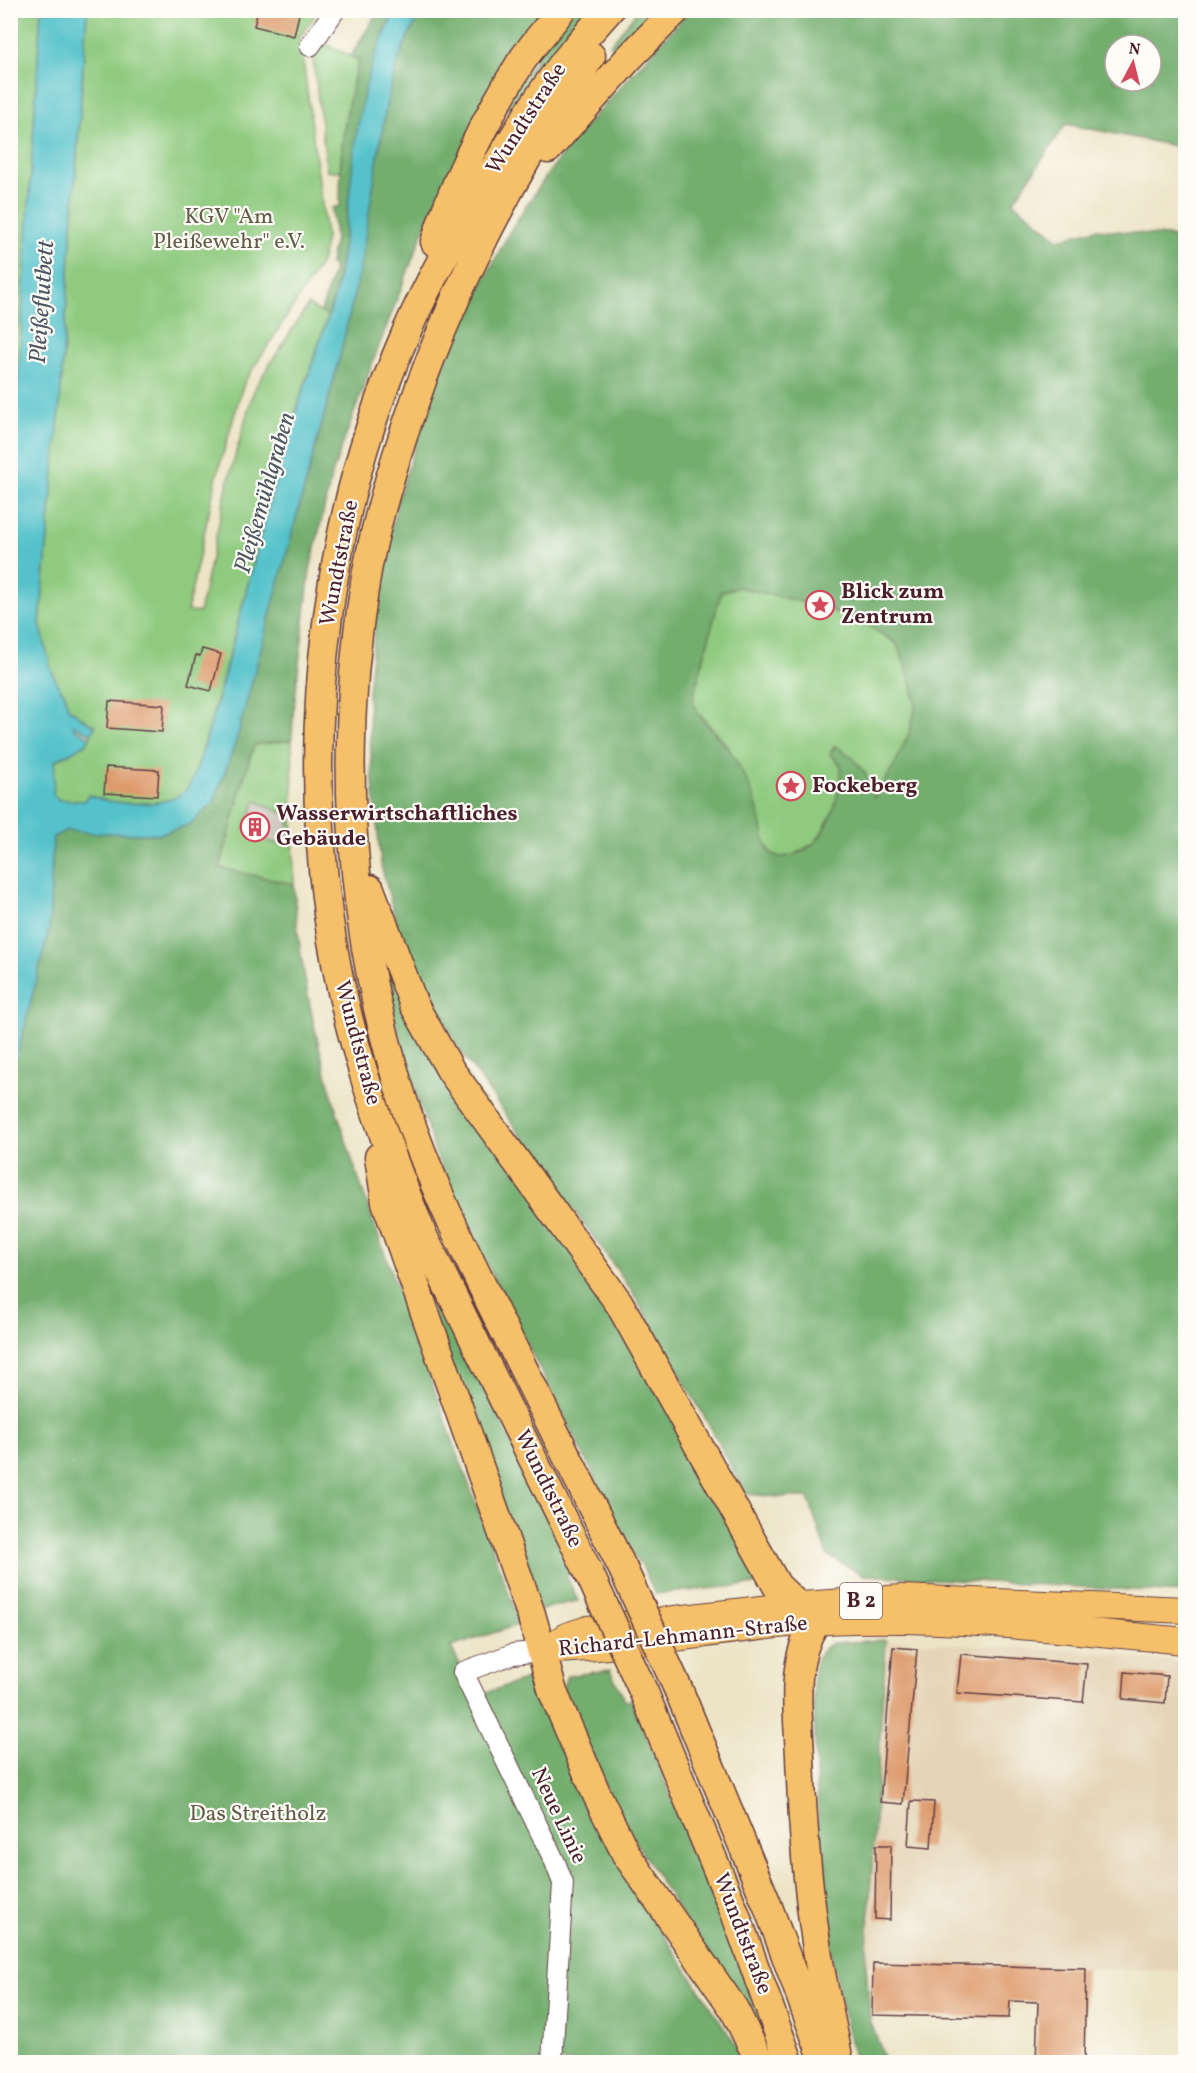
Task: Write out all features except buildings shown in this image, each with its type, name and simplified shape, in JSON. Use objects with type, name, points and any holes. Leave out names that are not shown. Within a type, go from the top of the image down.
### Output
[{"type":"highway","points":[[406,333],[444,215],[466,165],[522,61],[561,10]]},
{"type":"highway","name":"Wundtstraße","points":[[609,10],[573,50],[526,116],[458,227],[406,333],[384,391],[355,483],[335,568],[320,702],[319,809],[328,916],[349,1025],[367,1090],[400,1181],[423,1236],[589,1573],[645,1695],[734,1910],[789,2062]]},
{"type":"highway","name":"Wundtstraße","points":[[624,10],[570,90],[499,205],[457,291],[413,404],[387,484],[365,579],[352,706],[353,840],[371,975],[393,1068],[419,1142],[444,1205],[474,1270],[623,1569],[679,1691],[767,1904],[824,2062]]},
{"type":"highway","points":[[499,205],[628,59],[676,10]]},
{"type":"highway","points":[[353,840],[383,927],[414,1005],[451,1071],[619,1303],[777,1586],[806,1614]]},
{"type":"highway","points":[[367,1090],[386,1202],[542,1650],[553,1692],[597,1795],[626,1854],[734,2009],[760,2062]]},
{"type":"highway","name":"B 2","points":[[806,1614],[809,1633],[802,1653],[797,1688],[801,1784],[816,1942],[839,2062]]},
{"type":"main road","name":"Richard-Lehmann-Straße","points":[[542,1650],[566,1636],[588,1629],[806,1614],[902,1598],[1185,1610]]},
{"type":"main road","name":"Richard-Lehmann-Straße","points":[[806,1614],[865,1620],[995,1624],[1185,1641]]},
{"type":"lane","points":[[310,46],[335,10]]},
{"type":"lane","name":"Neue Linie","points":[[542,1650],[513,1654],[464,1672],[555,1862],[562,1883],[552,2062]]},
{"type":"shaded area","points":[[256,801],[289,816],[290,846],[270,842],[244,830]]},
{"type":"shaded area","points":[[886,1640],[1089,1652],[1185,1663],[1185,1971],[866,1963]]},
{"type":"green space","points":[[11,11],[41,11],[11,510]]},
{"type":"green space","points":[[87,11],[318,11],[300,37],[326,238],[321,263],[245,381],[217,475],[187,611],[199,613],[229,478],[256,386],[308,305],[328,316],[285,446],[210,725],[194,776],[185,791],[176,797],[152,803],[124,803],[88,795],[85,801],[58,800],[53,794],[55,761],[86,744],[96,725],[68,708],[65,694],[57,684],[50,666],[40,623],[59,415]]},
{"type":"green space","points":[[378,11],[396,11],[386,28],[358,125],[341,261],[328,316],[321,312],[334,269],[330,263],[335,238],[332,208],[340,206],[344,133],[359,60],[351,56]]},
{"type":"green space","name":"Das Streitholz","points":[[422,11],[541,11],[509,56],[427,222],[372,364],[332,474],[310,570],[292,740],[254,745],[220,868],[294,884],[307,990],[318,1042],[347,1145],[520,1624],[451,1647],[476,1696],[530,1678],[593,1816],[640,1899],[747,2062],[11,2062],[10,1106],[13,1072],[49,929],[53,837],[67,830],[92,833],[160,834],[214,802],[236,741],[338,363],[359,274],[386,107],[396,66],[407,38]]},
{"type":"green space","points":[[567,11],[591,11],[516,113],[504,106]]},
{"type":"green space","points":[[637,11],[660,11],[621,54],[610,45]]},
{"type":"green space","points":[[689,11],[1185,11],[1185,148],[1066,124],[1013,202],[1059,239],[1097,229],[1185,238],[1185,1593],[863,1575],[827,1555],[808,1497],[746,1494],[711,1428],[630,1288],[459,1049],[401,940],[381,865],[372,771],[368,693],[379,587],[397,503],[432,392],[463,320],[510,231],[572,141]],"holes":[[[738,587],[820,606],[868,625],[897,644],[911,681],[916,706],[909,733],[893,768],[874,798],[865,773],[852,757],[835,746],[830,754],[841,765],[838,792],[822,833],[802,851],[789,856],[775,856],[768,849],[755,802],[744,776],[729,750],[704,722],[693,698],[721,592]]]},
{"type":"green space","name":"KGV \"Am Pleißewehr\" e.V.","points":[[323,43],[359,60],[346,115],[340,171],[327,171],[313,58]]},
{"type":"green space","points":[[738,587],[845,614],[883,632],[900,648],[916,698],[914,720],[910,732],[894,766],[874,798],[852,757],[834,746],[830,754],[841,765],[840,789],[833,812],[816,842],[794,855],[780,858],[771,853],[765,842],[759,813],[729,748],[694,708],[693,698],[721,592]]},
{"type":"green space","points":[[292,740],[294,884],[220,868],[254,745]],"holes":[[[256,801],[289,816],[290,845],[270,842],[244,830]]]},
{"type":"green space","points":[[374,926],[612,1307],[768,1583],[655,1594],[469,1229],[437,1158],[391,1006]]},
{"type":"green space","points":[[411,1255],[433,1287],[491,1400],[572,1572],[566,1574],[578,1601],[539,1611]]},
{"type":"green space","points":[[886,1640],[866,1963],[870,2020],[886,2062],[855,2062],[834,1969],[825,1906],[818,1808],[813,1679],[818,1658],[823,1650],[832,1643]]},
{"type":"green space","points":[[610,1670],[625,1701],[631,1700],[723,1925],[775,2062],[616,1811],[563,1687],[567,1676]]},
{"type":"water","name":"Pleißeflutbett","points":[[41,11],[87,11],[59,415],[40,623],[50,666],[57,684],[65,694],[68,708],[95,727],[91,734],[73,725],[74,728],[90,737],[86,744],[55,761],[53,794],[59,800],[84,801],[88,795],[110,801],[138,804],[165,801],[185,791],[201,756],[286,444],[335,297],[345,238],[353,157],[370,69],[396,11],[422,11],[407,38],[396,66],[386,107],[359,274],[338,363],[236,741],[214,802],[189,825],[160,834],[92,833],[67,830],[53,837],[49,929],[13,1072],[11,1106],[10,510]]},
{"type":"place","name":"Blick zum Zentrum","points":[[820,605]]},
{"type":"place","name":"Fockeberg","points":[[791,786]]},
{"type":"place","name":"Wasserwirtschaftliches Gebäude","points":[[255,827]]},
{"type":"water label","name":"Pleißemühlgraben","points":[[266,493]]}]
